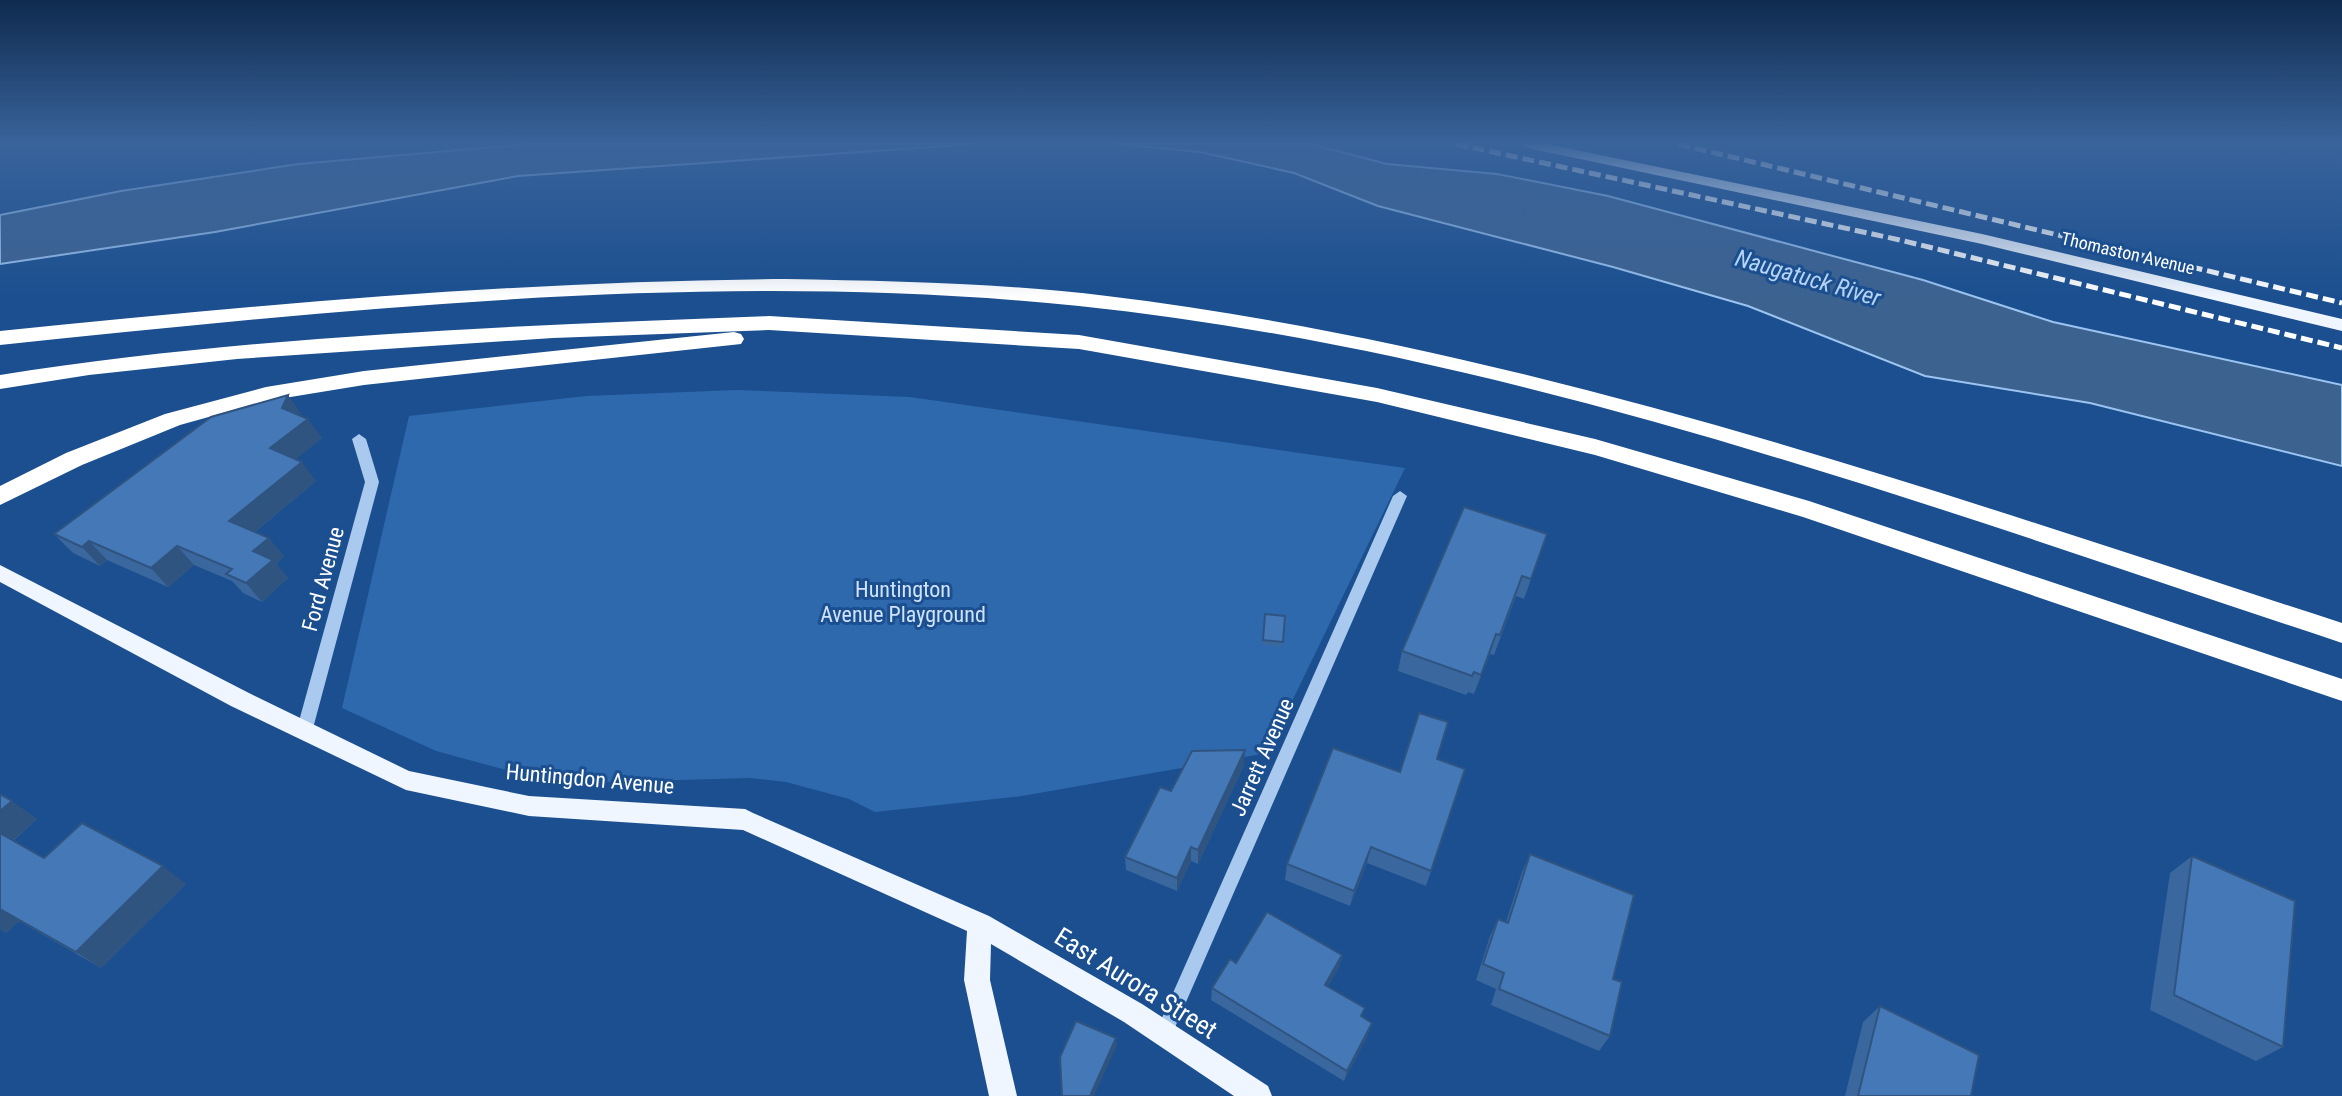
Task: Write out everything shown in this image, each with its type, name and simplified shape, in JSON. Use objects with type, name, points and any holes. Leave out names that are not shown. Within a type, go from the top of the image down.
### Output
[{"type":"highway","points":[[0,340],[300,307],[658,286],[950,290],[1134,306],[1395,352],[1607,403],[1821,464],[2342,633]]},
{"type":"highway","points":[[0,382],[89,368],[237,352],[553,331],[769,323],[1079,342],[1274,375],[1482,418],[1708,479],[2342,690]]},
{"type":"highway","points":[[0,496],[74,459],[173,419],[266,394],[364,378],[612,350],[749,338],[925,343],[1076,353],[1274,375]]},
{"type":"main road","name":"Thomaston Avenue","points":[[1772,195],[1982,239],[2342,325]]},
{"type":"main road","name":"Huntingdon Avenue","points":[[0,573],[304,732],[406,780],[529,806],[745,820],[980,924]]},
{"type":"main road","name":"East Aurora Street","points":[[980,924],[1133,1013],[1258,1096]]},
{"type":"main road","points":[[980,924],[977,980],[1003,1096]]},
{"type":"street","name":"Ford Avenue","points":[[304,732],[372,482],[359,439]]},
{"type":"street","name":"Jarrett Avenue","points":[[1163,1035],[1400,496]]},
{"type":"green space","name":"Huntington Avenue Playground","points":[[737,390],[910,397],[1405,468],[1267,753],[1022,796],[875,812],[849,799],[786,782],[750,778],[608,782],[517,773],[436,751],[342,708],[409,416],[586,396]]},
{"type":"water","points":[[100,195],[414,195],[215,232],[0,264],[0,215]]},
{"type":"water","name":"Naugatuck River","points":[[1350,195],[1604,195],[1923,280],[2053,322],[2342,385],[2342,466],[2090,403],[1925,376],[1748,306],[1613,267],[1378,206]]},
{"type":"building","points":[[288,395],[282,408],[308,419],[270,448],[302,462],[229,521],[269,538],[253,551],[273,560],[246,583],[226,574],[232,569],[177,546],[151,568],[89,541],[82,547],[54,534],[211,417]]},
{"type":"building","points":[[1464,507],[1547,534],[1531,579],[1522,576],[1481,675],[1474,672],[1472,676],[1402,651]]},
{"type":"building","points":[[1265,614],[1285,616],[1283,642],[1263,640]]},
{"type":"building","points":[[1419,713],[1448,722],[1437,759],[1465,769],[1431,871],[1371,847],[1354,891],[1287,864],[1333,748],[1400,772]]},
{"type":"building","points":[[1245,750],[1198,850],[1191,847],[1177,878],[1125,857],[1160,787],[1171,791],[1192,751]]},
{"type":"building","points":[[0,794],[12,801],[0,811]]},
{"type":"building","points":[[82,823],[163,866],[76,952],[0,909],[0,833],[44,858]]},
{"type":"building","points":[[1530,854],[1634,895],[1613,979],[1622,982],[1610,1036],[1499,989],[1504,973],[1483,964],[1498,919],[1508,923]]},
{"type":"building","points":[[2192,856],[2295,901],[2283,1047],[2174,995]]},
{"type":"building","points":[[1267,912],[1342,955],[1325,985],[1365,1008],[1361,1016],[1372,1023],[1347,1071],[1212,988],[1230,959],[1236,963]]},
{"type":"building","points":[[1880,1006],[1979,1055],[1971,1096],[1858,1096]]},
{"type":"building","points":[[1076,1021],[1116,1038],[1090,1096],[1062,1096],[1060,1057]]},
{"type":"railway","points":[[1693,195],[1900,240],[2342,348]]},
{"type":"railway","points":[[1892,195],[2342,303]]}]
